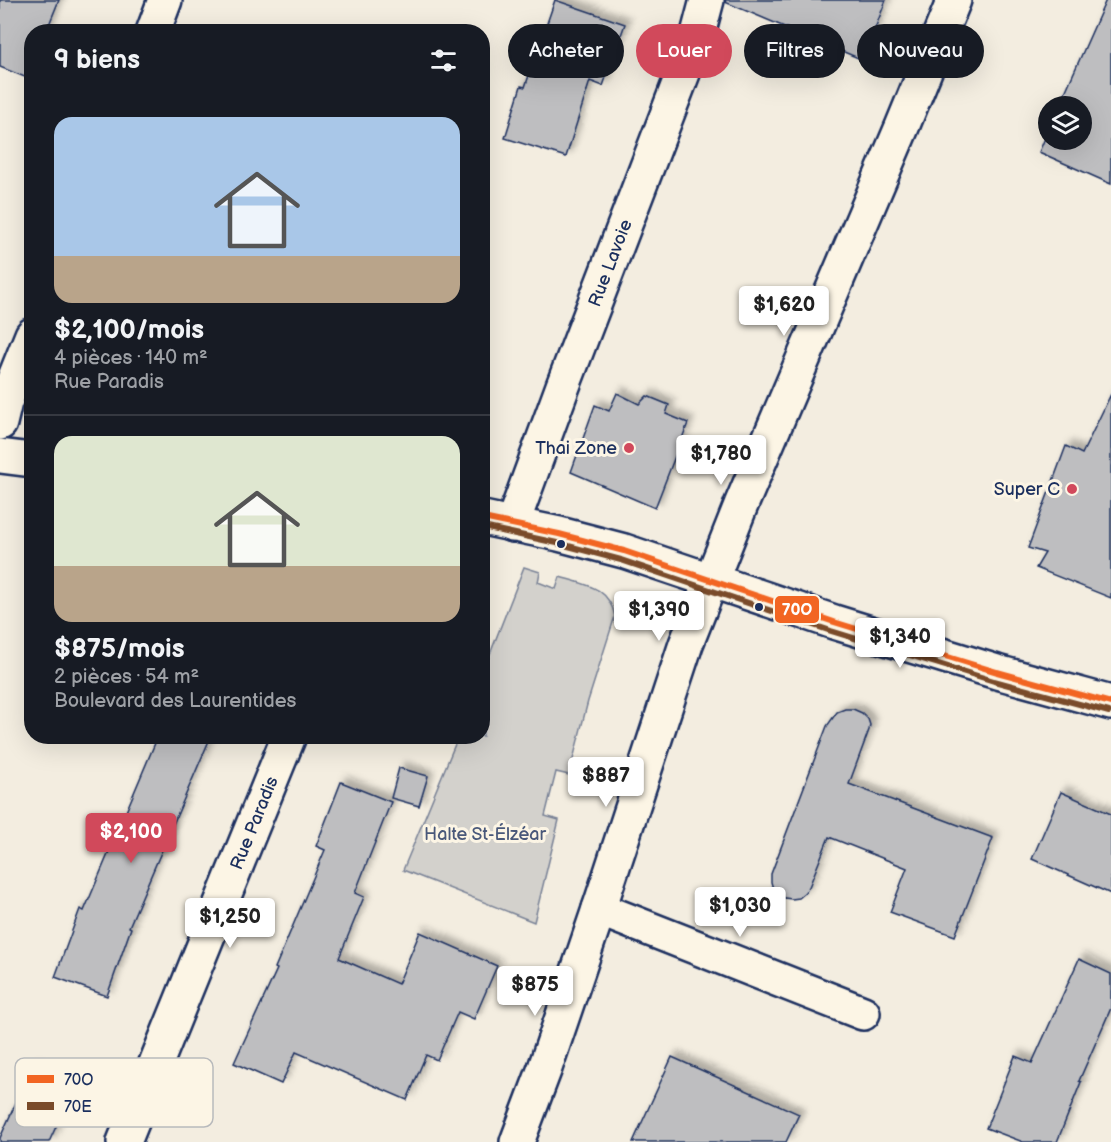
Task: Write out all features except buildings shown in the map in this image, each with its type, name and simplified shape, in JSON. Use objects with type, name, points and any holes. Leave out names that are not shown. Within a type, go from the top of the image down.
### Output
[{"type":"street","points":[[156,24],[165,0]]},
{"type":"street","name":"Rue Lavoie","points":[[497,521],[563,386],[698,34],[707,0]]},
{"type":"street","points":[[517,1142],[545,1068],[686,644],[710,581],[954,0]]},
{"type":"street","points":[[0,423],[5,402],[24,355]]},
{"type":"street","points":[[0,456],[24,459]]},
{"type":"street","points":[[497,521],[600,544],[892,640],[1111,703]]},
{"type":"street","name":"Rue Paradis","points":[[158,1058],[286,744]]},
{"type":"street","points":[[599,909],[863,1013]]},
{"type":"street","name":"Rue Paradis","points":[[124,1142],[130,1127]]},
{"type":"green space","name":"Halte St-Élzéar","points":[[524,567],[540,572],[538,582],[556,589],[560,577],[595,588],[607,598],[612,606],[615,616],[588,701],[569,775],[556,772],[545,816],[559,820],[534,922],[403,870],[455,744],[490,744],[490,654]]},
{"type":"transit line","name":"70O","points":[[490,519],[624,551],[834,622],[997,672],[1111,703]]},
{"type":"transit line","name":"70E","points":[[490,529],[621,560],[831,631],[994,681],[1109,712]]},
{"type":"place","name":"Thai Zone","points":[[629,448]]},
{"type":"place","name":"Super C","points":[[1072,489]]}]
